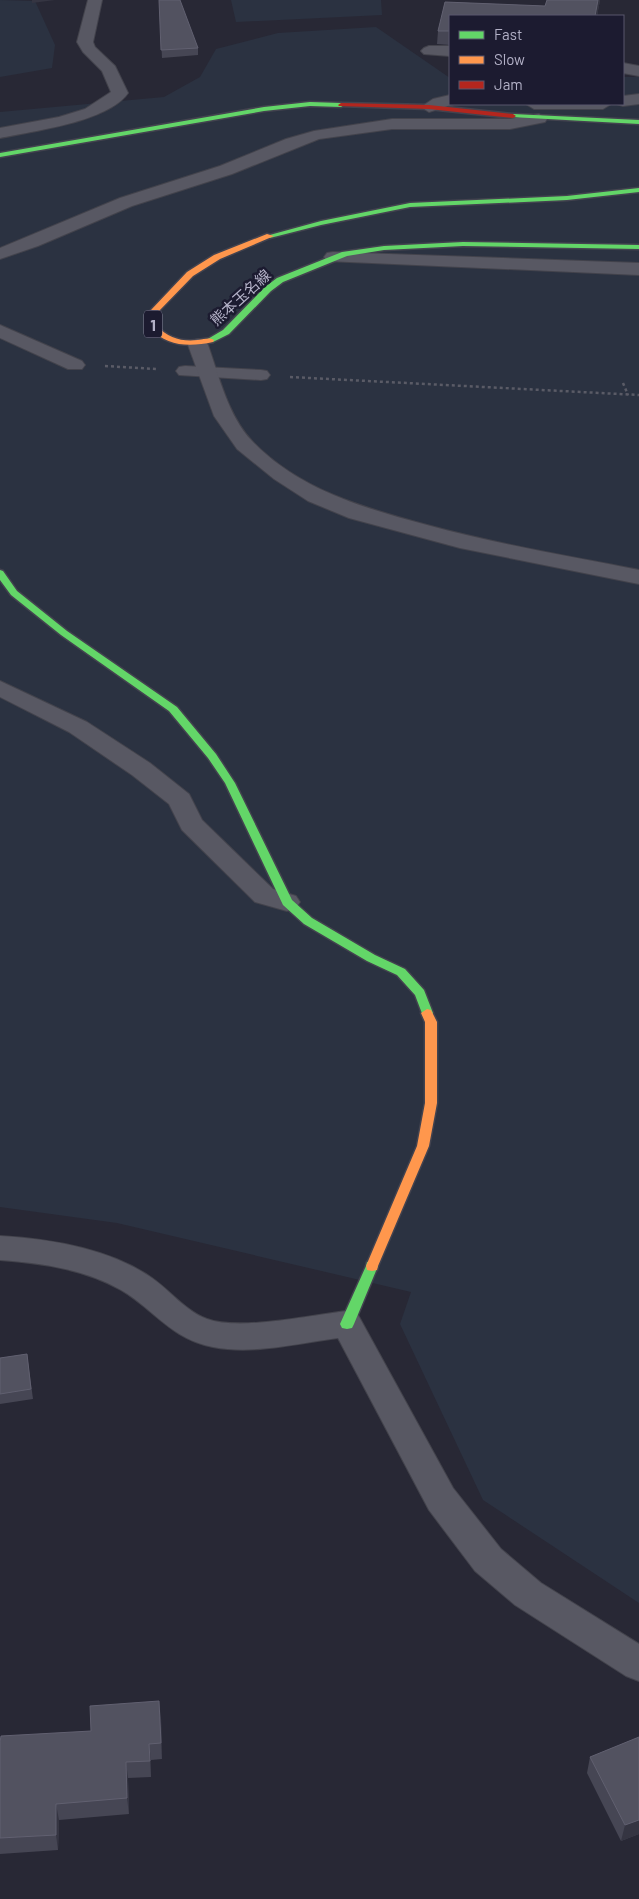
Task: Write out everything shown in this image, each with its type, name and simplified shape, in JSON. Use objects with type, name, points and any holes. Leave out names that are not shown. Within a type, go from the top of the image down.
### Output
[{"type":"main road","points":[[0,155],[264,109],[310,104],[536,111],[639,122]]},
{"type":"main road","name":"熊本玉名線","points":[[639,190],[567,198],[410,205],[321,223],[259,239],[217,257],[190,274],[155,310],[153,326],[160,337],[175,342],[198,345],[222,336],[238,322],[252,304],[281,280],[333,257],[378,249],[458,243],[639,247]]},
{"type":"main road","points":[[0,574],[14,593],[64,634],[173,709],[212,756],[230,783],[287,902],[308,921],[371,958],[401,972],[420,993],[430,1022],[431,1103],[422,1146],[346,1324]]},
{"type":"street","points":[[0,133],[62,121],[91,112],[120,92],[109,69],[88,49],[85,42],[95,0]]},
{"type":"street","points":[[429,51],[449,52]]},
{"type":"street","points":[[624,68],[639,71]]},
{"type":"street","points":[[624,101],[639,99]]},
{"type":"street","points":[[430,107],[439,102],[449,100]]},
{"type":"street","points":[[0,254],[29,244],[124,203],[201,179],[298,140],[326,132],[390,125],[459,123],[508,125],[527,123],[536,111],[593,105]]},
{"type":"street","points":[[333,257],[639,269]]},
{"type":"street","points":[[0,331],[74,365]]},
{"type":"street","points":[[198,345],[224,416],[244,444],[281,474],[316,496],[357,513],[468,543],[639,577]]},
{"type":"street","points":[[0,688],[78,727],[141,769],[180,800],[191,824],[264,896],[287,902]]},
{"type":"street","points":[[0,1248],[29,1249],[76,1259],[132,1281],[171,1313],[200,1330],[235,1336],[346,1324],[441,1500],[488,1560],[528,1594],[639,1664]]},
{"type":"lane","points":[[185,371],[262,375]]},
{"type":"path","points":[[74,365],[185,371]]},
{"type":"path","points":[[262,375],[639,395]]},
{"type":"path","points":[[623,383],[628,395]]},
{"type":"shaded area","points":[[0,0],[35,1],[55,45],[52,68],[0,77]]},
{"type":"shaded area","points":[[231,0],[381,0],[382,15],[236,22]]},
{"type":"shaded area","points":[[376,27],[449,77],[449,105],[624,105],[624,77],[639,77],[639,1603],[483,1500],[400,1324],[411,1292],[117,1223],[0,1207],[0,112],[164,97],[200,77],[216,49],[278,33]]},
{"type":"building","points":[[159,0],[180,0],[198,48],[161,50]]},
{"type":"building","points":[[547,0],[598,0],[595,15],[449,15],[449,31],[438,31],[445,2],[545,6]]},
{"type":"building","points":[[27,1354],[31,1389],[0,1394],[0,1358]]},
{"type":"building","points":[[159,1701],[161,1743],[149,1744],[150,1761],[126,1762],[127,1798],[56,1804],[56,1835],[0,1838],[1,1736],[91,1731],[90,1706]]},
{"type":"building","points":[[639,1737],[639,1820],[625,1825],[590,1757]]},
{"type":"traffic: fast","points":[[0,155],[264,109],[310,104],[341,105]]},
{"type":"traffic: fast","points":[[513,116],[639,122]]},
{"type":"traffic: fast","points":[[270,236],[321,223],[410,205],[567,198],[639,190]]},
{"type":"traffic: fast","points":[[210,340],[226,332],[268,289],[280,280],[345,254],[384,248],[463,244],[639,247]]},
{"type":"traffic: fast","points":[[0,573],[14,593],[64,633],[173,709],[212,756],[230,783],[287,902],[308,921],[371,958],[401,972],[420,993],[427,1013]]},
{"type":"traffic: fast","points":[[347,1324],[372,1266]]},
{"type":"traffic: slow","points":[[210,340],[187,343],[165,337],[153,326],[155,310],[190,274],[217,257],[270,236]]},
{"type":"traffic: slow","points":[[372,1266],[423,1146],[431,1103],[431,1022],[427,1013]]},
{"type":"traffic: jam","points":[[341,105],[429,107],[513,116]]}]
